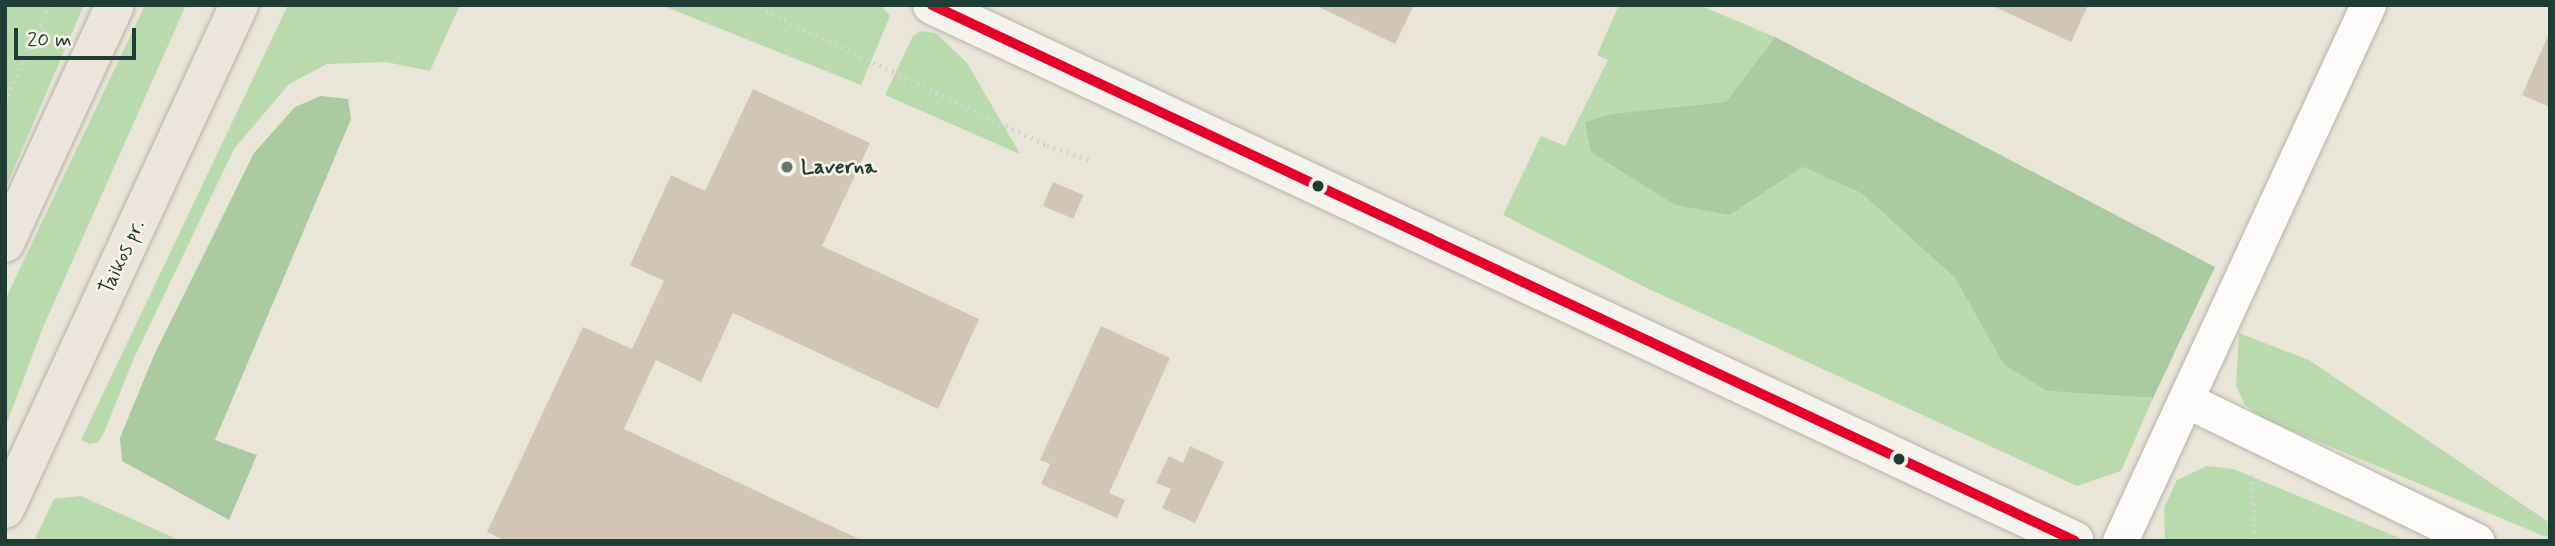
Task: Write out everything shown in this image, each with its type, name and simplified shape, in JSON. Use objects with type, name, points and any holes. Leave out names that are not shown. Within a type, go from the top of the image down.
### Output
[{"type":"main road","points":[[5,243],[115,5]]},
{"type":"main road","name":"Taikos pr.","points":[[5,509],[239,5]]},
{"type":"street","points":[[932,5],[2076,541]]},
{"type":"street","points":[[2120,541],[2368,5]]},
{"type":"street","points":[[2186,400],[2477,541]]},
{"type":"path","points":[[5,102],[49,5]]},
{"type":"path","points":[[753,5],[1047,145],[1089,160]]},
{"type":"path","points":[[2250,431],[2255,541]]},
{"type":"green space","points":[[5,5],[84,5],[5,189]]},
{"type":"green space","points":[[145,5],[186,5],[44,325],[5,428],[5,300]]},
{"type":"green space","points":[[288,5],[460,5],[430,71],[386,62],[327,64],[289,84],[234,149],[134,358],[103,435],[98,442],[90,444],[81,440]]},
{"type":"green space","points":[[661,5],[881,5],[890,16],[861,85]]},
{"type":"green space","points":[[1619,5],[1699,5],[1775,37],[1726,103],[1671,109],[1730,215],[1803,167],[1861,193],[1955,278],[2004,365],[2047,391],[2153,398],[2121,471],[2077,486],[1649,289],[1503,215],[1541,136],[1565,146],[1608,60],[1597,55]]},
{"type":"green space","points":[[920,31],[936,33],[967,63],[1020,154],[885,95],[913,36]]},
{"type":"green space","points":[[1775,37],[2215,267],[2153,398],[2047,391],[2004,365],[1955,278],[1861,193],[1803,167],[1730,215],[1675,205],[1591,152],[1585,122],[1612,114],[1726,102]]},
{"type":"green space","points":[[321,96],[348,99],[351,119],[215,440],[257,455],[229,520],[122,461],[120,438],[154,355],[254,153],[295,107]]},
{"type":"green space","points":[[2239,333],[2309,360],[2550,523],[2550,533],[2546,537],[2267,420],[2245,405],[2236,386]]},
{"type":"green space","points":[[2207,466],[2233,469],[2407,541],[2165,541],[2164,508],[2177,480]]},
{"type":"green space","points":[[81,496],[181,541],[34,541],[54,499]]},
{"type":"building","points":[[1315,5],[1414,5],[1395,44]]},
{"type":"building","points":[[1991,5],[2088,5],[2071,42]]},
{"type":"building","points":[[2550,31],[2550,107],[2522,95]]},
{"type":"building","points":[[753,89],[870,143],[822,246],[979,319],[938,409],[733,313],[701,382],[656,360],[624,429],[863,541],[506,541],[487,532],[583,327],[632,349],[664,281],[630,265],[671,175],[705,191]]},
{"type":"building","points":[[1053,182],[1083,195],[1073,219],[1043,206]]},
{"type":"building","points":[[1101,326],[1170,358],[1109,493],[1125,500],[1117,518],[1041,484],[1050,464],[1040,460]]},
{"type":"building","points":[[1190,446],[1224,462],[1195,523],[1162,508],[1171,489],[1156,483],[1169,456],[1183,463]]},
{"type":"transit line","points":[[932,5],[2075,541]]},
{"type":"place","name":"Laverna","points":[[787,167]]}]
